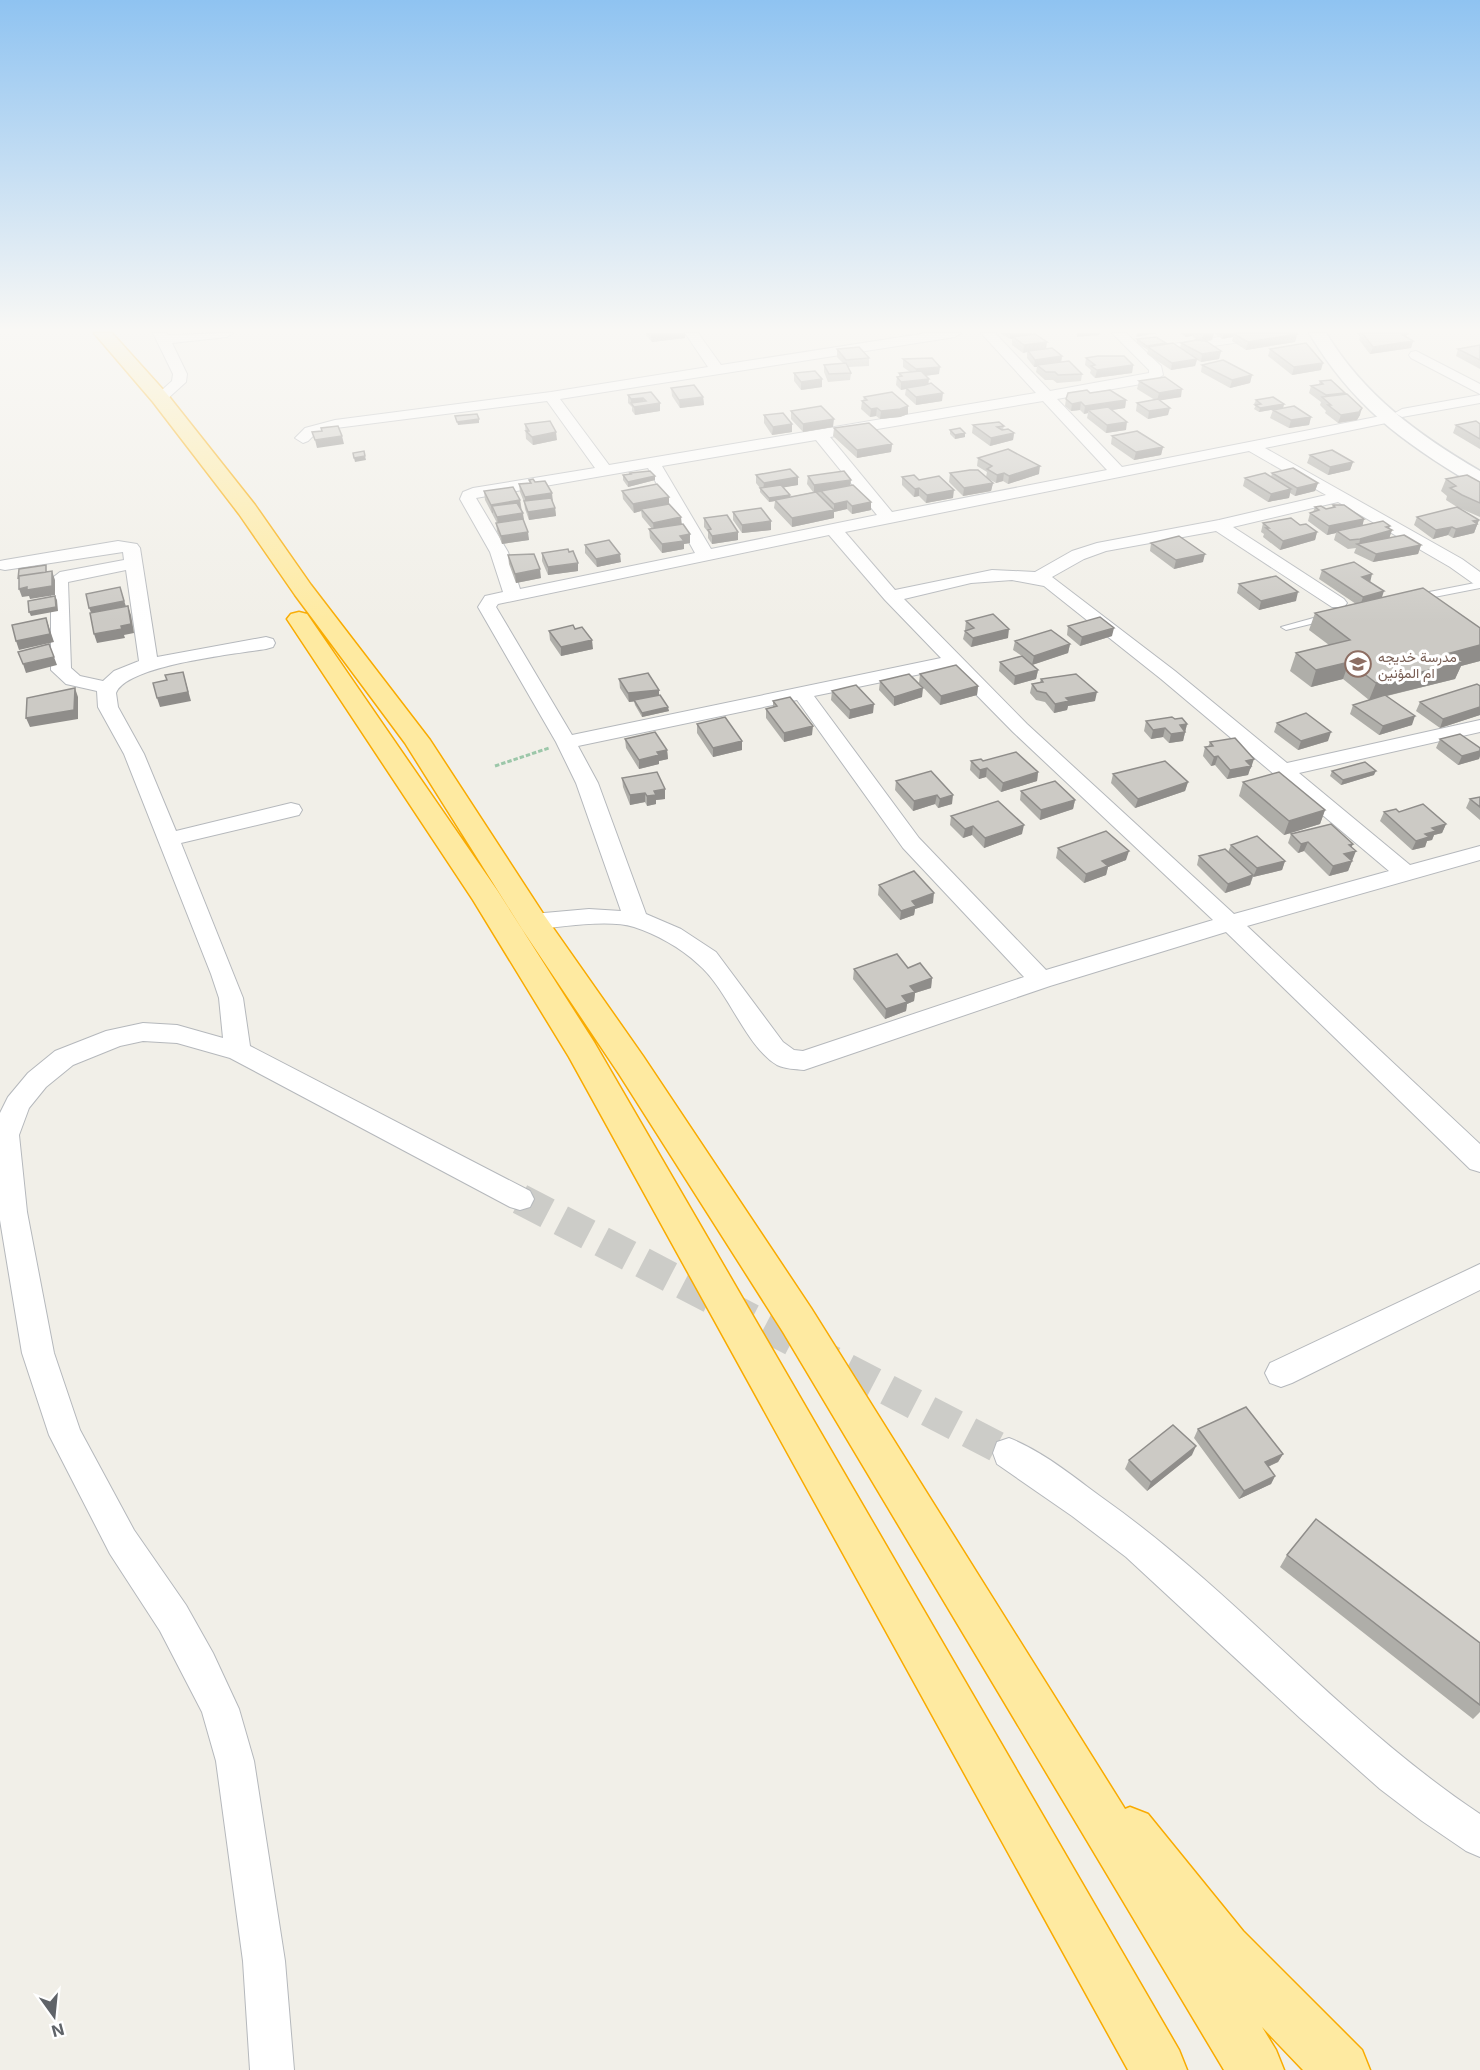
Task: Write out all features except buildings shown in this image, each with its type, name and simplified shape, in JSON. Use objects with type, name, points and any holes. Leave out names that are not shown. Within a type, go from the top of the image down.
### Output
[{"type":"highway","points":[[166,430],[288,603],[510,935],[582,1051],[1159,2070]]},
{"type":"highway","points":[[185,430],[417,740],[533,922],[631,1065],[797,1320],[1036,1714],[1256,2070]]},
{"type":"highway","points":[[1036,1714],[1224,1950],[1342,2070]]},
{"type":"main road","points":[[1409,430],[1435,454],[1480,480]]},
{"type":"main road","points":[[1418,430],[1480,465]]},
{"type":"street","points":[[303,438],[315,430]]},
{"type":"street","points":[[576,430],[605,470]]},
{"type":"street","points":[[513,594],[499,552],[468,499],[469,495],[845,430]]},
{"type":"street","points":[[1078,430],[1118,472]]},
{"type":"street","points":[[636,919],[587,783],[566,742],[487,607],[491,600],[1329,430]]},
{"type":"street","points":[[819,434],[888,518]]},
{"type":"street","points":[[1251,446],[1456,563],[1480,580]]},
{"type":"street","points":[[652,462],[706,556]]},
{"type":"street","points":[[1039,577],[1078,555],[1103,547],[1219,525],[1340,497]]},
{"type":"street","points":[[1219,525],[1340,609]]},
{"type":"street","points":[[834,530],[891,596],[1062,768],[1230,923],[1480,1161]]},
{"type":"street","points":[[5,565],[123,546],[133,551],[132,564],[149,664]]},
{"type":"street","points":[[1456,563],[1480,558]]},
{"type":"street","points":[[107,688],[73,680],[62,670],[60,579],[132,564]]},
{"type":"street","points":[[891,596],[1001,574],[1027,574],[1060,587],[1407,874]]},
{"type":"street","points":[[107,688],[121,675],[149,664],[266,643]]},
{"type":"street","points":[[566,742],[954,661]]},
{"type":"street","points":[[107,688],[108,707],[134,754],[231,998],[238,1051]]},
{"type":"street","points":[[801,692],[911,843],[1041,980]]},
{"type":"street","points":[[1284,770],[1480,726]]},
{"type":"street","points":[[167,840],[291,810]]},
{"type":"street","points":[[533,922],[589,917],[636,919],[673,935],[707,958],[781,1056],[795,1061],[811,1060],[1041,980],[1230,923],[1480,853]]},
{"type":"street","points":[[273,2070],[264,1961],[235,1761],[220,1709],[200,1666],[173,1618],[122,1542],[65,1435],[38,1353],[13,1212],[5,1135],[17,1104],[37,1080],[64,1058],[115,1038],[142,1032],[177,1034],[238,1051],[520,1199]]},
{"type":"street","points":[[1281,1373],[1480,1276]]},
{"type":"street","points":[[1009,1453],[1088,1505],[1148,1553],[1400,1780],[1480,1837]]},
{"type":"lane","points":[[1398,602],[1480,585]]},
{"type":"lane","points":[[1286,627],[1340,609]]},
{"type":"path","points":[[495,766],[566,742]]},
{"type":"tunnel","points":[[520,1199],[1009,1453]]},
{"type":"place","name":"مدرسة خديجه ام المؤنين","points":[[1358,664]]}]
